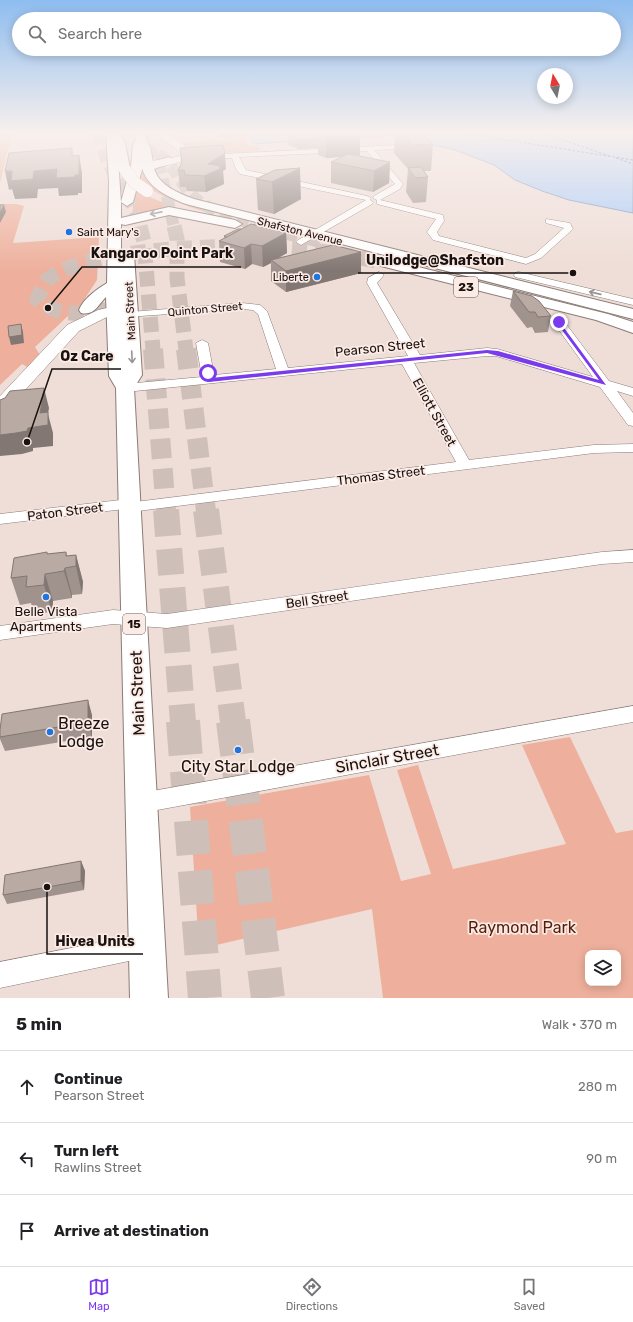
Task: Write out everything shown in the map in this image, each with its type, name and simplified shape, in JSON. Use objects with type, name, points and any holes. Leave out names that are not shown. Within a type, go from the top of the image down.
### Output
[{"type":"main road","name":"Main Street","points":[[118,179],[113,286],[123,308]]},
{"type":"main road","name":"Shafston Avenue","points":[[131,179],[147,192],[174,205],[235,224],[412,274],[633,328]]},
{"type":"main road","name":"Main Street","points":[[134,179],[130,184],[125,210],[123,308],[133,375],[125,388],[149,998]]},
{"type":"main road","name":"Shafston Avenue","points":[[154,179],[158,184],[183,199],[207,207],[315,234],[519,280],[633,314]]},
{"type":"main road","points":[[125,220],[160,212],[173,211],[235,224]]},
{"type":"main road","points":[[382,265],[602,317],[633,328]]},
{"type":"main road","points":[[382,265],[633,320]]},
{"type":"main road","points":[[73,328],[75,321],[87,310],[88,307],[104,291],[113,286]]},
{"type":"main road","points":[[87,310],[123,308]]},
{"type":"main road","points":[[0,407],[73,328],[99,314],[123,308]]},
{"type":"street","points":[[274,179],[373,200],[440,217],[440,221],[432,232],[436,238],[516,257],[526,261],[538,256],[569,229],[567,225],[549,221]]},
{"type":"street","points":[[301,242],[397,187],[399,184],[394,179]]},
{"type":"street","points":[[519,280],[528,265],[526,261]]},
{"type":"street","name":"Elliott Street","points":[[382,265],[372,280],[372,283],[465,465]]},
{"type":"street","name":"Shafston Avenue","points":[[519,280],[633,302]]},
{"type":"street","name":"Quinton Street","points":[[123,308],[256,307],[263,313],[283,372]]},
{"type":"street","points":[[559,322],[633,422]]},
{"type":"street","points":[[202,343],[209,380]]},
{"type":"street","name":"Pearson Street","points":[[125,388],[492,352],[633,392]]},
{"type":"street","name":"Thomas Street","points":[[130,505],[594,449],[633,448]]},
{"type":"street","name":"Paton Street","points":[[0,519],[130,505]]},
{"type":"street","name":"Bell Street","points":[[0,633],[107,617],[167,621],[602,558],[633,556]]},
{"type":"street","name":"Sinclair Street","points":[[141,803],[633,714]]},
{"type":"street","points":[[0,975],[148,944]]},
{"type":"green space","points":[[139,179],[154,179],[183,201],[213,212],[209,213],[181,204],[146,187],[138,181]]},
{"type":"green space","points":[[135,187],[152,198],[184,211],[132,217]]},
{"type":"green space","points":[[0,204],[16,204],[24,206],[13,243],[99,237],[97,280],[74,315],[68,316],[35,347],[40,355],[29,368],[22,364],[0,385]]},
{"type":"green space","name":"Raymond Park","points":[[570,737],[616,833],[633,830],[633,998],[383,998],[372,909],[199,949],[190,807],[369,775],[401,881],[431,874],[397,770],[418,765],[453,869],[566,844],[522,745]]},
{"type":"water","points":[[513,179],[633,179],[633,213],[569,200]]},
{"type":"building","points":[[11,179],[33,179],[33,179],[11,181]]},
{"type":"building","points":[[257,179],[279,179],[272,182]]},
{"type":"building","points":[[0,205],[4,205],[0,213]]},
{"type":"building","points":[[251,224],[286,233],[262,246],[251,244],[244,248],[219,241]]},
{"type":"building","points":[[241,229],[227,237],[224,236]]},
{"type":"building","points":[[333,245],[361,252],[286,271],[271,260]]},
{"type":"building","points":[[513,291],[532,296],[539,301],[551,316],[538,317],[535,312],[529,312]]},
{"type":"building","points":[[21,324],[22,335],[9,337],[8,326]]},
{"type":"building","points":[[44,388],[40,413],[48,412],[48,425],[28,428],[27,431],[0,435],[0,400],[5,398],[10,391]]},
{"type":"building","points":[[47,552],[47,554],[66,552],[66,556],[76,555],[76,566],[65,568],[64,571],[45,574],[44,585],[26,587],[27,576],[11,578],[14,558]]},
{"type":"building","points":[[88,700],[88,722],[0,737],[2,714]]},
{"type":"building","points":[[81,861],[81,881],[3,895],[5,875]]},
{"type":"tunnel","points":[[116,179],[133,208],[140,227]]},
{"type":"tunnel","points":[[163,179],[174,227]]},
{"type":"tunnel","points":[[180,179],[189,192],[205,205],[224,214],[264,227]]},
{"type":"tunnel","points":[[140,226],[145,252]]},
{"type":"tunnel","points":[[174,226],[177,239],[177,249]]},
{"type":"tunnel","points":[[264,227],[323,241]]},
{"type":"tunnel","points":[[177,249],[200,247],[289,248],[347,255],[382,262]]},
{"type":"tunnel","points":[[145,252],[177,249]]},
{"type":"tunnel","points":[[177,249],[177,278],[186,350]]},
{"type":"tunnel","points":[[128,302],[106,310],[68,313],[46,306],[37,299],[47,280],[67,269],[95,260],[145,252]]},
{"type":"tunnel","points":[[145,252],[153,350]]},
{"type":"tunnel","points":[[153,349],[166,511]]},
{"type":"tunnel","points":[[186,349],[206,511]]},
{"type":"tunnel","points":[[166,510],[183,722]]},
{"type":"tunnel","points":[[206,510],[233,722]]},
{"type":"tunnel","points":[[183,721],[205,998]]},
{"type":"tunnel","points":[[233,721],[268,998]]},
{"type":"place","name":"Saint Mary's","points":[[69,232]]},
{"type":"place","name":"Unilodge@Shafston","points":[[573,273]]},
{"type":"place","name":"Liberte","points":[[317,277]]},
{"type":"place","name":"Kangaroo Point Park","points":[[48,308]]},
{"type":"place","name":"Oz Care","points":[[27,442]]},
{"type":"place","name":"Belle Vista Apartments","points":[[46,597]]},
{"type":"place","name":"Breeze Lodge","points":[[50,732]]},
{"type":"place","name":"City Star Lodge","points":[[238,750]]},
{"type":"place","name":"Hivea Units","points":[[47,887]]},
{"type":"route","points":[[208,373],[209,380],[497,352],[604,384],[559,322]]}]
